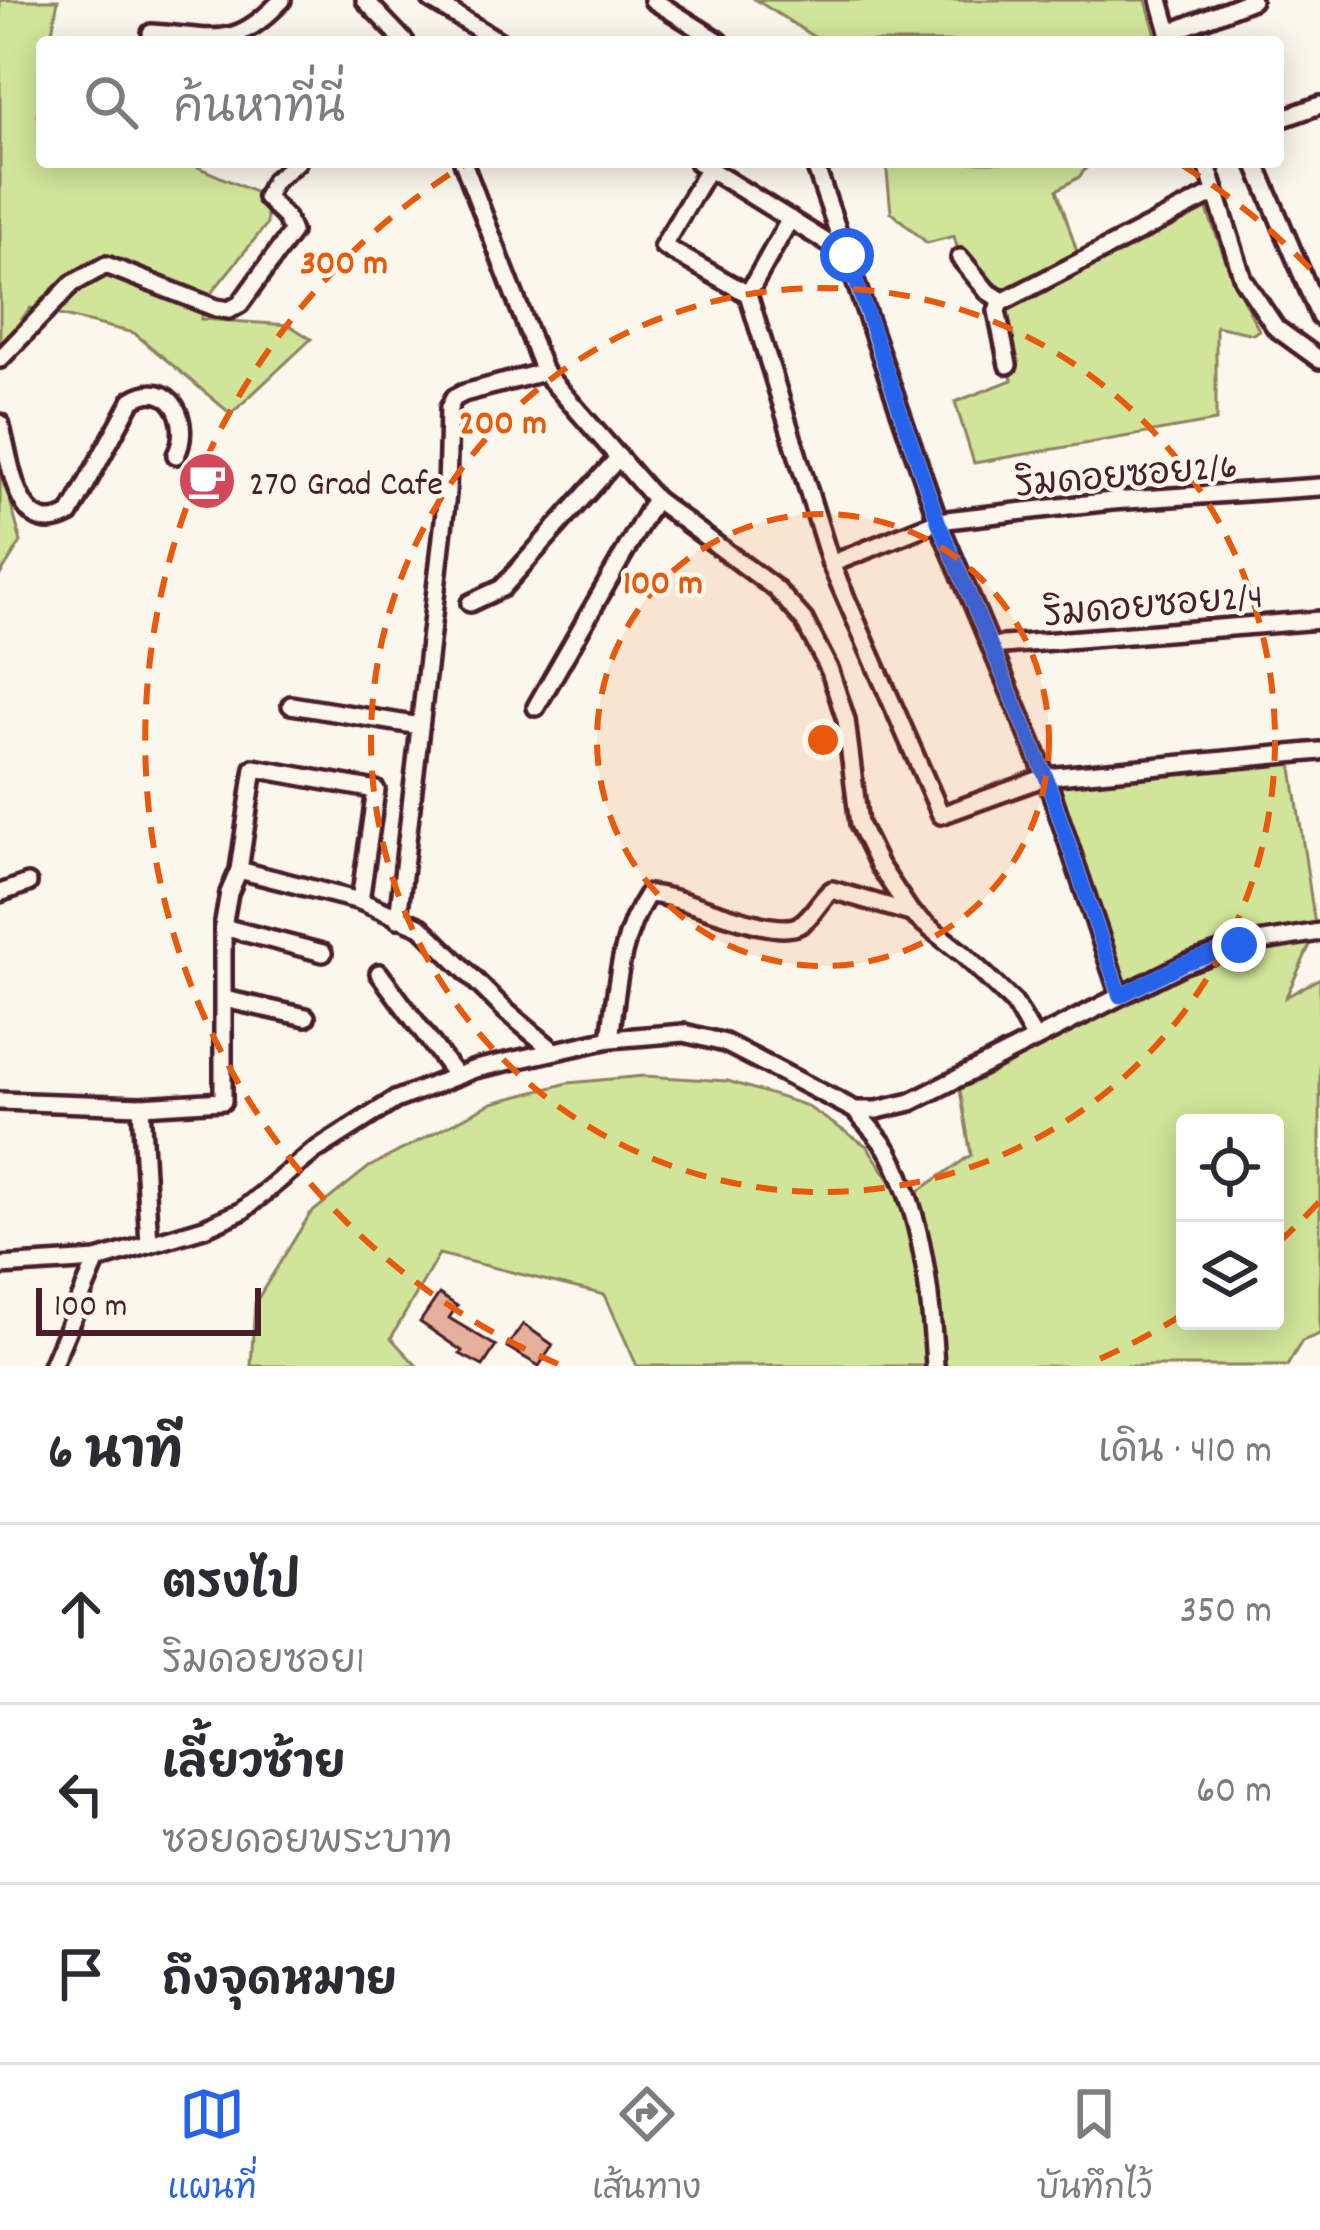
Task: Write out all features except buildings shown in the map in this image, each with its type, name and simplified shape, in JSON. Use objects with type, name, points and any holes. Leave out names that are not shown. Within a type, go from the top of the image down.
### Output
[{"type":"street","points":[[236,36],[258,26],[282,0]]},
{"type":"street","points":[[364,0],[399,36]]},
{"type":"street","points":[[431,0],[490,36]]},
{"type":"street","points":[[652,0],[710,36]]},
{"type":"street","points":[[1160,0],[1171,36]]},
{"type":"street","points":[[1173,36],[1252,0]]},
{"type":"street","points":[[152,33],[199,36]]},
{"type":"street","points":[[1284,118],[1320,105]]},
{"type":"street","points":[[0,359],[72,284],[106,265],[216,308],[229,310],[240,304],[292,232],[266,197],[274,181],[290,168]]},
{"type":"street","points":[[465,168],[544,372],[655,499],[776,589],[804,620],[830,670],[846,720],[859,824],[879,865],[911,913],[1014,1003],[1035,1039]]},
{"type":"street","points":[[702,168],[663,247],[748,294],[831,564],[941,815],[1046,777],[1320,751]]},
{"type":"street","points":[[709,168],[847,255]]},
{"type":"street","points":[[816,168],[938,521],[1046,777],[1120,996]]},
{"type":"street","points":[[1207,168],[1243,278],[1276,328],[1320,360]]},
{"type":"street","points":[[1258,168],[1318,305]]},
{"type":"street","points":[[1008,364],[998,310],[1004,301],[1214,193]]},
{"type":"street","points":[[748,294],[790,219]]},
{"type":"street","points":[[960,258],[987,291],[1004,301]]},
{"type":"street","points":[[398,920],[447,494],[449,408],[454,398],[472,389],[544,372]]},
{"type":"street","points":[[0,424],[25,511],[38,520],[55,522],[70,514],[131,400],[145,392],[155,389],[172,404],[182,438],[176,455]]},
{"type":"street","points":[[470,602],[502,588],[619,457]]},
{"type":"street","name":"ริมดอยซอย2/6","points":[[831,564],[938,521],[1112,501],[1320,487]]},
{"type":"street","points":[[536,707],[655,499]]},
{"type":"street","name":"ริมดอยซอย2/4","points":[[991,646],[1320,620]]},
{"type":"street","points":[[291,705],[420,726]]},
{"type":"street","points":[[0,1101],[141,1106],[223,1101],[223,927],[239,870],[254,769],[376,790],[360,901]]},
{"type":"street","points":[[239,870],[360,901],[421,928],[554,1051]]},
{"type":"street","points":[[0,893],[28,883]]},
{"type":"street","points":[[610,1039],[622,952],[635,913],[648,894],[790,930],[806,922],[832,890],[911,913]]},
{"type":"street","points":[[223,927],[323,953]]},
{"type":"street","points":[[855,1110],[911,1102],[1182,964],[1239,945],[1320,932]]},
{"type":"street","points":[[379,973],[456,1076]]},
{"type":"street","points":[[224,999],[306,1017]]},
{"type":"street","points":[[0,1265],[97,1261],[242,1211],[313,1152],[395,1100],[456,1076],[610,1039],[684,1033],[725,1043],[855,1110],[888,1150],[906,1190],[920,1248],[935,1366]]},
{"type":"street","points":[[141,1106],[149,1244]]},
{"type":"street","points":[[52,1366],[97,1261]]},
{"type":"green space","points":[[0,0],[58,0],[51,36],[36,36],[36,168],[200,168],[266,197],[267,224],[212,292],[201,319],[289,325],[311,339],[231,414],[134,333],[30,308],[0,349]]},
{"type":"green space","points":[[756,0],[1146,0],[1156,36],[813,36]]},
{"type":"green space","points":[[887,168],[1086,168],[1057,190],[1080,261],[1003,301],[960,258],[954,236],[927,243],[891,212]]},
{"type":"green space","points":[[1205,205],[1233,280],[1259,330],[1253,334],[1216,326],[1216,421],[974,463],[955,402],[1012,380],[1002,310]]},
{"type":"green space","points":[[0,462],[21,542],[0,575]]},
{"type":"green space","points":[[1290,754],[1316,932],[1286,997],[1320,978],[1320,1334],[1302,1341],[1287,1366],[637,1366],[605,1295],[439,1254],[391,1338],[417,1366],[251,1366],[255,1303],[310,1214],[369,1167],[492,1103],[568,1083],[644,1076],[728,1081],[805,1105],[867,1146],[914,1216],[913,1195],[971,1155],[958,1078],[1119,996],[1046,777]]},
{"type":"place","name":"270 Grad Cafe","points":[[207,481]]},
{"type":"route","points":[[847,255],[938,521],[1046,777],[1120,996],[1182,964],[1239,945]]}]
